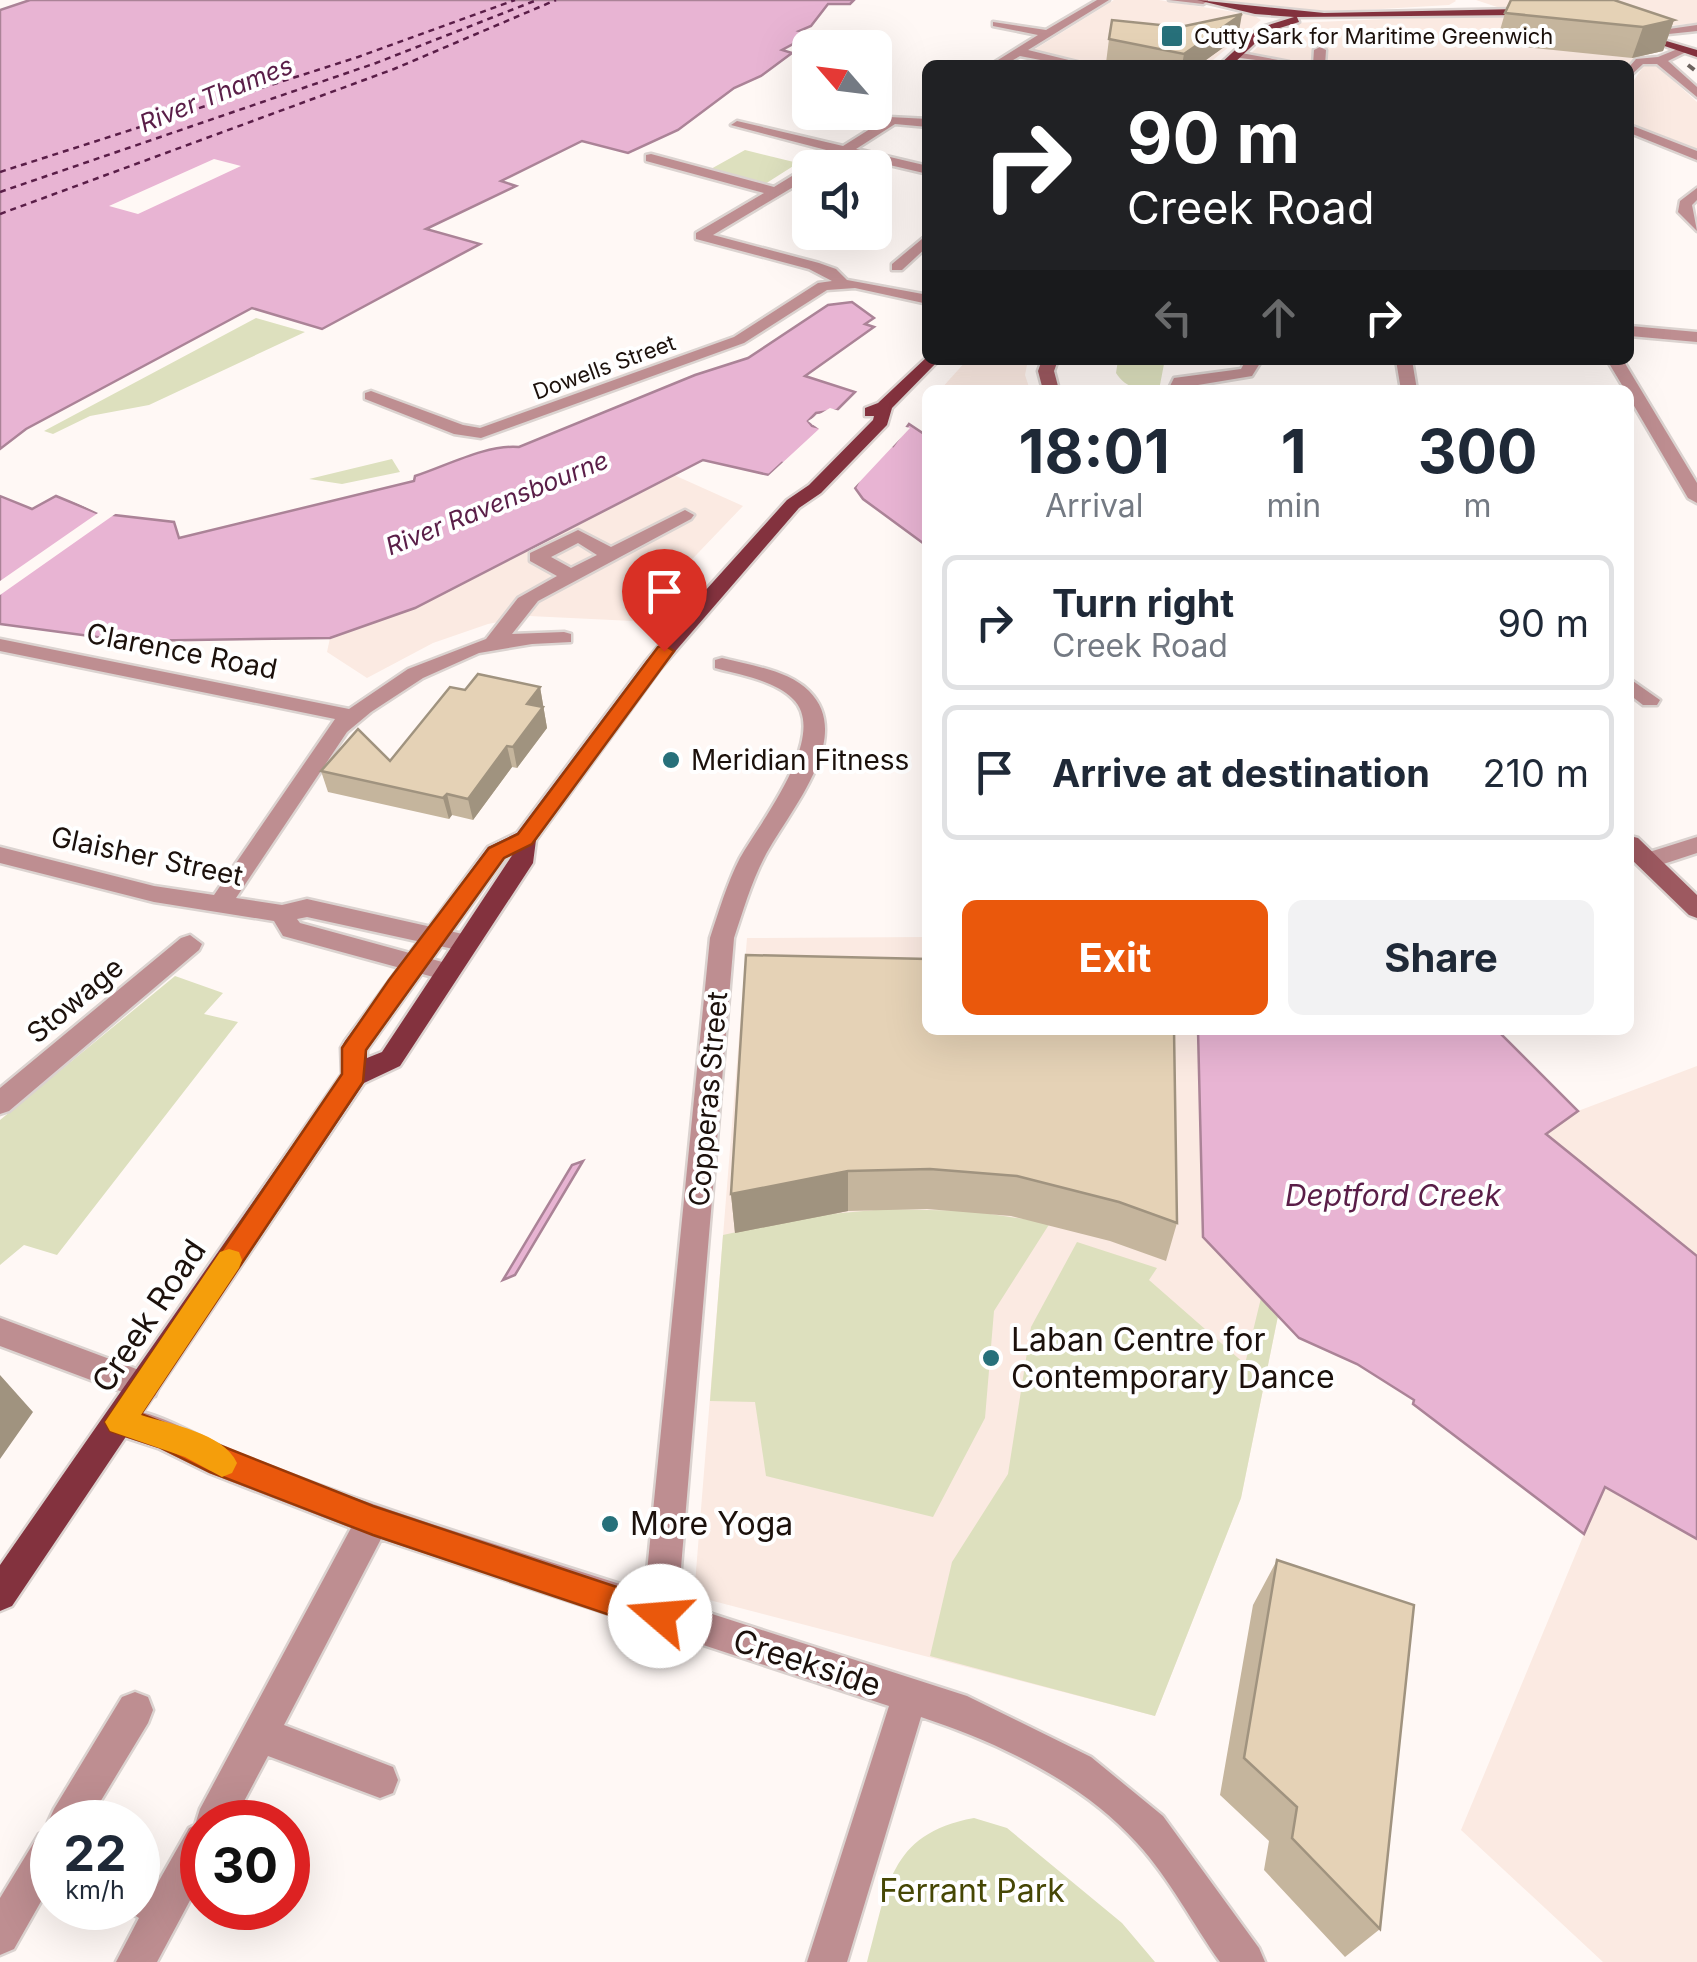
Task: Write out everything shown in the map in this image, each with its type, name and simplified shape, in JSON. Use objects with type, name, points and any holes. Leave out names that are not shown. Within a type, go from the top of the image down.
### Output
[{"type":"main road","points":[[1202,0],[1255,12],[1324,16],[1526,12],[1465,0],[1458,6],[1432,12]]},
{"type":"main road","points":[[1230,60],[1263,30],[1268,20],[1255,12]]},
{"type":"main road","points":[[1263,30],[1324,16]]},
{"type":"main road","points":[[1620,28],[1691,52]]},
{"type":"main road","name":"Creek Road","points":[[354,1076],[354,1048],[496,853],[525,839],[652,665],[802,492],[926,365]]},
{"type":"main road","name":"Creek Road","points":[[0,1594],[354,1076],[390,1058],[526,857],[525,839]]},
{"type":"main road","points":[[1639,852],[1697,909]]},
{"type":"street","points":[[1005,60],[1104,0]]},
{"type":"street","points":[[1174,0],[1202,0]]},
{"type":"street","points":[[997,24],[1050,34]]},
{"type":"street","points":[[1640,34],[1697,28]]},
{"type":"street","points":[[1319,60],[1320,50]]},
{"type":"street","points":[[1020,52],[1059,60]]},
{"type":"street","points":[[1634,68],[1640,61],[1691,52]]},
{"type":"street","points":[[1236,55],[1262,60]]},
{"type":"street","points":[[1660,60],[1697,93]]},
{"type":"street","points":[[737,124],[845,150],[893,120],[922,122]]},
{"type":"street","points":[[1634,131],[1697,156]]},
{"type":"street","points":[[651,158],[774,191]]},
{"type":"street","points":[[892,161],[922,169]]},
{"type":"street","points":[[792,181],[701,236],[818,267],[842,283],[890,289],[922,298]]},
{"type":"street","points":[[1697,192],[1685,204],[1684,212],[1697,227]]},
{"type":"street","points":[[896,267],[922,243]]},
{"type":"street","name":"Dowells Street","points":[[371,396],[471,433],[494,431],[740,340],[823,286],[842,283]]},
{"type":"street","points":[[1634,331],[1697,338]]},
{"type":"street","points":[[1178,385],[1189,377],[1246,373],[1251,365]]},
{"type":"street","points":[[1634,392],[1697,498]]},
{"type":"street","points":[[494,641],[521,604],[685,515]]},
{"type":"street","points":[[571,576],[538,557],[578,536],[611,554]]},
{"type":"street","points":[[221,903],[339,727],[352,716],[436,662],[494,641],[536,636],[564,638]]},
{"type":"street","name":"Clarence Road","points":[[0,645],[352,716]]},
{"type":"street","name":"Copperas Street","points":[[660,1616],[722,938],[750,862],[813,754],[818,729],[806,700],[788,682],[722,664]]},
{"type":"street","points":[[1634,688],[1650,700]]},
{"type":"street","points":[[1639,852],[1697,845]]},
{"type":"street","name":"Glaisher Street","points":[[0,855],[154,894],[282,914],[307,908],[467,944]]},
{"type":"street","name":"Glaisher Street","points":[[282,914],[292,930],[448,972]]},
{"type":"street","name":"Stowage","points":[[0,1103],[190,944]]},
{"type":"street","points":[[0,1332],[144,1386]]},
{"type":"street","name":"Creekside","points":[[120,1422],[164,1435],[220,1462],[373,1520],[967,1714],[1029,1742],[1080,1770],[1139,1817],[1170,1853],[1215,1926],[1245,1962]]},
{"type":"street","points":[[225,1800],[373,1520]]},
{"type":"street","points":[[828,1962],[910,1695]]},
{"type":"street","points":[[80,1800],[135,1710]]},
{"type":"street","points":[[260,1735],[380,1780]]},
{"type":"street","points":[[160,1893],[180,1868]]},
{"type":"street","points":[[0,1935],[30,1889]]},
{"type":"street","points":[[136,1962],[145,1930]]},
{"type":"shaded area","points":[[1114,0],[1159,0],[1253,15],[1261,20],[1213,60],[1074,60],[1032,51]]},
{"type":"shaded area","points":[[1213,0],[1456,1],[1449,5],[1313,13]]},
{"type":"shaded area","points":[[1476,0],[1697,0],[1697,23],[1658,27],[1497,7]]},
{"type":"shaded area","points":[[1504,14],[1658,52],[1632,60],[1278,60],[1250,54],[1278,29],[1294,23]]},
{"type":"shaded area","points":[[1645,64],[1655,64],[1697,102],[1697,154],[1634,129],[1634,80]]},
{"type":"shaded area","points":[[962,365],[1027,365],[1028,385],[944,385]]},
{"type":"shaded area","points":[[674,475],[743,506],[633,621],[529,616],[488,624],[433,643],[367,678],[327,652],[330,638],[415,608]]},
{"type":"shaded area","name":"Laban Centre for Contemporary Dance","points":[[922,937],[922,1035],[1198,1035],[1203,1237],[1278,1316],[1241,1498],[1155,1716],[694,1596],[747,938]]},
{"type":"shaded area","points":[[1697,1066],[1697,1256],[1546,1133],[1578,1111]]},
{"type":"shaded area","points":[[1604,1486],[1697,1539],[1697,1962],[1603,1962],[1461,1830]]},
{"type":"green space","points":[[745,150],[792,162],[792,167],[765,184],[709,170]]},
{"type":"green space","points":[[256,318],[305,332],[149,405],[90,416],[53,434],[44,431]]},
{"type":"green space","points":[[1117,365],[1164,365],[1160,385],[1129,385],[1116,373]]},
{"type":"green space","points":[[392,459],[400,472],[342,484],[309,479]]},
{"type":"green space","points":[[175,976],[223,993],[204,1014],[238,1022],[57,1255],[24,1245],[0,1265],[0,1120]]},
{"type":"green space","points":[[886,1209],[971,1211],[1050,1223],[994,1311],[985,1418],[933,1517],[766,1476],[755,1402],[710,1401],[723,1235],[809,1216]]},
{"type":"green space","points":[[1077,1242],[1157,1268],[1149,1280],[1245,1364],[1261,1298],[1278,1316],[1241,1498],[1155,1716],[930,1656],[952,1562],[1008,1474],[1031,1327]]},
{"type":"green space","name":"Ferrant Park","points":[[974,1818],[1007,1828],[1122,1923],[1155,1962],[867,1962],[887,1889],[907,1851],[945,1826]]},
{"type":"water","name":"River Thames","points":[[30,0],[854,0],[850,4],[828,4],[811,26],[792,30],[792,45],[782,50],[792,53],[761,76],[734,88],[678,130],[628,153],[582,141],[501,181],[516,186],[426,229],[480,244],[322,329],[252,308],[26,429],[0,449],[0,10]]},
{"type":"water","name":"River Ravensbourne","points":[[852,302],[874,318],[865,324],[874,327],[805,376],[855,392],[837,410],[816,413],[808,421],[812,426],[893,446],[909,424],[922,433],[922,542],[863,499],[855,488],[858,482],[782,463],[769,475],[703,460],[415,608],[330,638],[127,641],[0,624],[0,496],[32,509],[56,496],[97,513],[174,522],[179,538],[414,481],[415,476],[480,452],[519,447],[695,375],[748,358],[828,305]]},
{"type":"water","name":"Deptford Creek","points":[[1198,1035],[1502,1035],[1578,1111],[1546,1134],[1697,1256],[1697,1539],[1605,1487],[1584,1534],[1413,1404],[1414,1400],[1357,1364],[1299,1338],[1203,1237]]},
{"type":"water","points":[[583,1161],[515,1275],[503,1280],[572,1165]]},
{"type":"pier","points":[[214,159],[241,166],[138,214],[109,206]]},
{"type":"pier","points":[[830,408],[843,412],[815,421],[891,440],[902,426],[910,428],[851,491],[851,486],[783,468],[773,478],[767,477],[819,429],[808,421]]},
{"type":"pier","points":[[54,492],[118,512],[0,595],[0,581],[98,513]]},
{"type":"building","points":[[1511,0],[1614,0],[1674,20],[1643,27],[1505,13]]},
{"type":"building","points":[[1242,14],[1184,54],[1109,39],[1112,20],[1180,27]]},
{"type":"building","points":[[478,674],[540,687],[527,704],[543,707],[513,747],[507,746],[468,799],[447,794],[443,798],[321,771],[358,729],[390,761],[450,687],[465,690]]},
{"type":"building","points":[[746,955],[922,959],[922,1035],[1174,1035],[1177,1223],[1119,1202],[1017,1176],[930,1169],[848,1171],[731,1194]]},
{"type":"building","points":[[1277,1560],[1414,1605],[1380,1929],[1292,1838],[1297,1807],[1244,1758]]},
{"type":"ferry route","points":[[0,172],[358,57],[515,0]]},
{"type":"ferry route","points":[[0,192],[376,63],[537,0]]},
{"type":"ferry route","points":[[0,214],[394,69],[556,0]]},
{"type":"railway","points":[[1688,65],[1697,72]]},
{"type":"slow traffic","points":[[222,1463],[193,1446],[120,1422],[229,1260]]},
{"type":"place","name":"Cutty Sark for Maritime Greenwich","points":[[1172,36]]},
{"type":"place","name":"Meridian Fitness","points":[[671,760]]},
{"type":"place","name":"Laban Centre for Contemporary Dance","points":[[991,1358]]},
{"type":"place","name":"More Yoga","points":[[610,1524]]},
{"type":"route","points":[[660,1616],[373,1520],[220,1462],[193,1446],[120,1422],[354,1076],[354,1048],[397,986],[496,853],[525,839],[664,651]]}]
